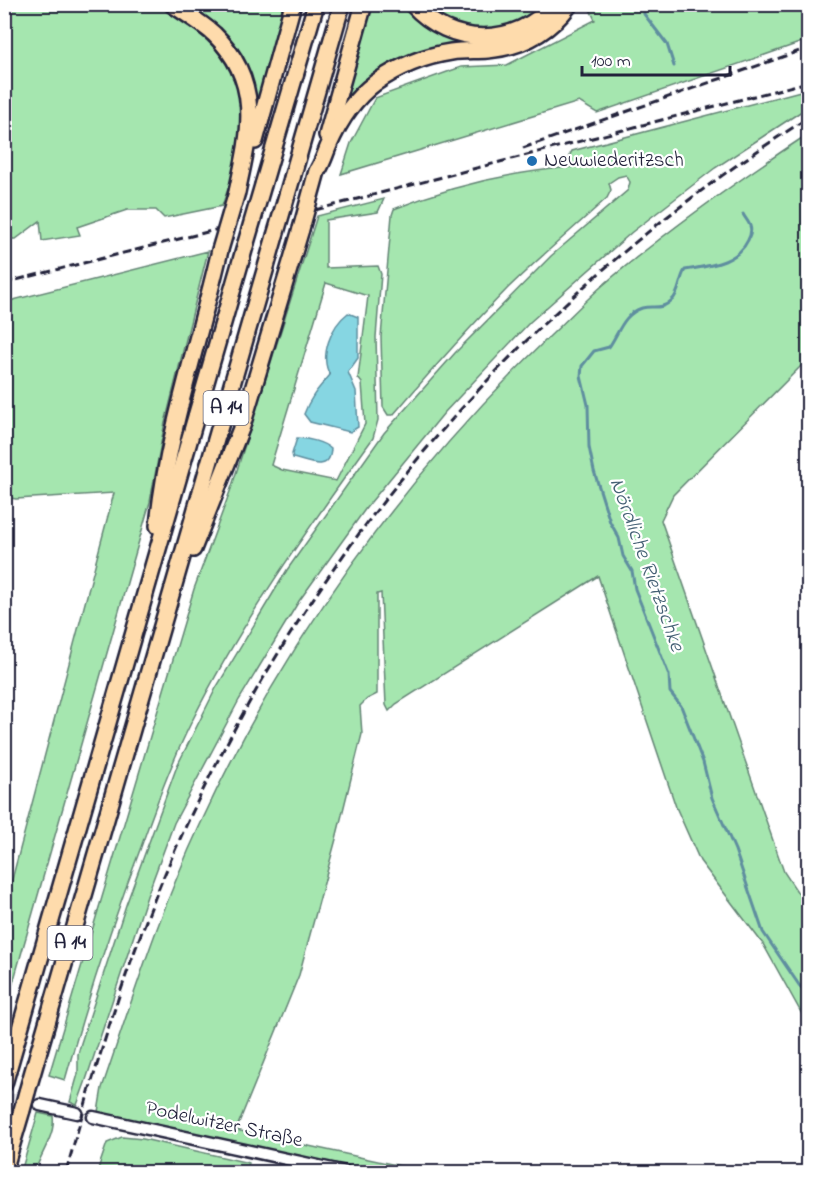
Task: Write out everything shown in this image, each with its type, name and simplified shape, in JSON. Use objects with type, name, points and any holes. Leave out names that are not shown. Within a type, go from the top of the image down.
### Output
[{"type":"highway","points":[[172,4],[214,34],[235,62],[242,77],[250,114],[248,144],[237,192]]},
{"type":"highway","points":[[155,562],[162,492],[179,412],[208,305],[220,250],[253,147],[293,4]]},
{"type":"highway","name":"A 14","points":[[4,1084],[316,4]]},
{"type":"highway","name":"A 14","points":[[4,1171],[342,4]]},
{"type":"highway","points":[[176,580],[198,540],[242,426],[301,229],[364,4]]},
{"type":"highway","points":[[412,4],[429,20],[447,31],[482,38],[518,30],[540,18],[554,4]]},
{"type":"highway","points":[[317,170],[325,160],[339,126],[356,100],[375,83],[419,59],[452,52],[503,48],[525,42],[546,29],[570,4]]},
{"type":"street","points":[[39,1105],[77,1113]]},
{"type":"street","name":"Podelwitzer Straße","points":[[93,1116],[346,1173]]},
{"type":"green space","points":[[4,5],[160,5],[193,28],[216,49],[236,78],[245,116],[239,157],[222,206],[164,218],[156,210],[127,210],[77,227],[80,235],[42,241],[40,221],[16,239],[5,239]]},
{"type":"green space","points":[[184,5],[288,5],[256,112],[250,84]]},
{"type":"green space","points":[[372,5],[404,5],[426,25],[478,45],[451,48],[349,102],[342,103]]},
{"type":"green space","points":[[421,5],[546,5],[522,22],[488,31],[455,27],[430,14]]},
{"type":"green space","points":[[588,5],[808,5],[808,40],[597,113],[579,102],[341,174],[351,143],[375,98],[461,67],[507,65],[595,20]]},
{"type":"green space","points":[[808,89],[808,107],[715,168],[632,232],[530,322],[444,413],[366,508],[299,601],[239,700],[174,823],[77,1105],[70,1102],[78,1074],[78,1054],[81,1043],[126,905],[177,766],[216,688],[287,570],[384,433],[455,353],[551,256],[628,190],[630,182],[626,175],[609,183],[611,190],[607,198],[508,288],[393,415],[388,415],[383,407],[381,337],[394,209],[437,193],[482,181],[527,172],[572,167],[569,156],[572,151]]},
{"type":"green space","points":[[808,134],[808,359],[673,495],[661,520],[784,872],[808,908],[808,1025],[763,944],[700,861],[676,807],[598,576],[396,704],[389,711],[386,705],[381,593],[377,594],[377,694],[360,706],[362,734],[299,975],[236,1130],[428,1172],[369,1172],[98,1112],[102,1088],[147,955],[200,825],[233,757],[270,691],[309,627],[352,564],[397,504],[446,446],[496,390],[589,298],[677,226]]},
{"type":"green space","points":[[384,199],[378,212],[326,220],[326,268],[378,266],[381,274],[376,337],[378,420],[373,438],[254,611],[211,684],[185,736],[158,799],[120,904],[65,1080],[49,1075],[194,589],[232,486],[317,216]],"holes":[[[326,283],[368,296],[358,378],[362,383],[365,424],[336,481],[282,470],[271,465]]]},
{"type":"green space","points":[[208,251],[164,427],[150,502],[5,1011],[5,906],[114,493],[16,499],[5,497],[5,302]]},
{"type":"green space","points":[[38,1113],[53,1116],[50,1137],[35,1172],[21,1172]]},
{"type":"green space","points":[[122,1137],[143,1139],[249,1163],[246,1172],[97,1172],[107,1143]]},
{"type":"water","points":[[348,313],[358,317],[358,358],[348,372],[356,391],[358,427],[350,432],[310,422],[304,414],[312,398],[330,375],[326,359],[328,342],[336,326]]},
{"type":"water","points":[[297,438],[315,441],[331,449],[327,461],[318,464],[293,458]]},
{"type":"waterway","name":"Nördliche Rietzschke","points":[[644,4],[644,14],[667,44],[674,66]]},
{"type":"waterway","name":"Nördliche Rietzschke","points":[[743,214],[751,230],[743,248],[729,259],[685,270],[677,294],[672,300],[657,307],[642,308],[630,315],[609,347],[594,351],[582,366],[581,376],[588,405],[589,447],[594,471],[610,522],[619,538],[623,556],[632,571],[635,589],[669,675],[670,692],[681,706],[703,762],[712,798],[735,850],[763,932],[808,995]]},
{"type":"tunnel","points":[[4,1097],[40,1105]]},
{"type":"railway","points":[[523,148],[808,48]]},
{"type":"railway","points":[[315,210],[808,82]]},
{"type":"railway","points":[[66,1172],[112,1017],[169,864],[223,751],[285,643],[355,540],[432,442],[516,351],[607,266],[705,188],[808,118]]},
{"type":"railway","points":[[4,283],[219,229]]},
{"type":"place","name":"Neuwiederitzsch","points":[[532,161]]}]
